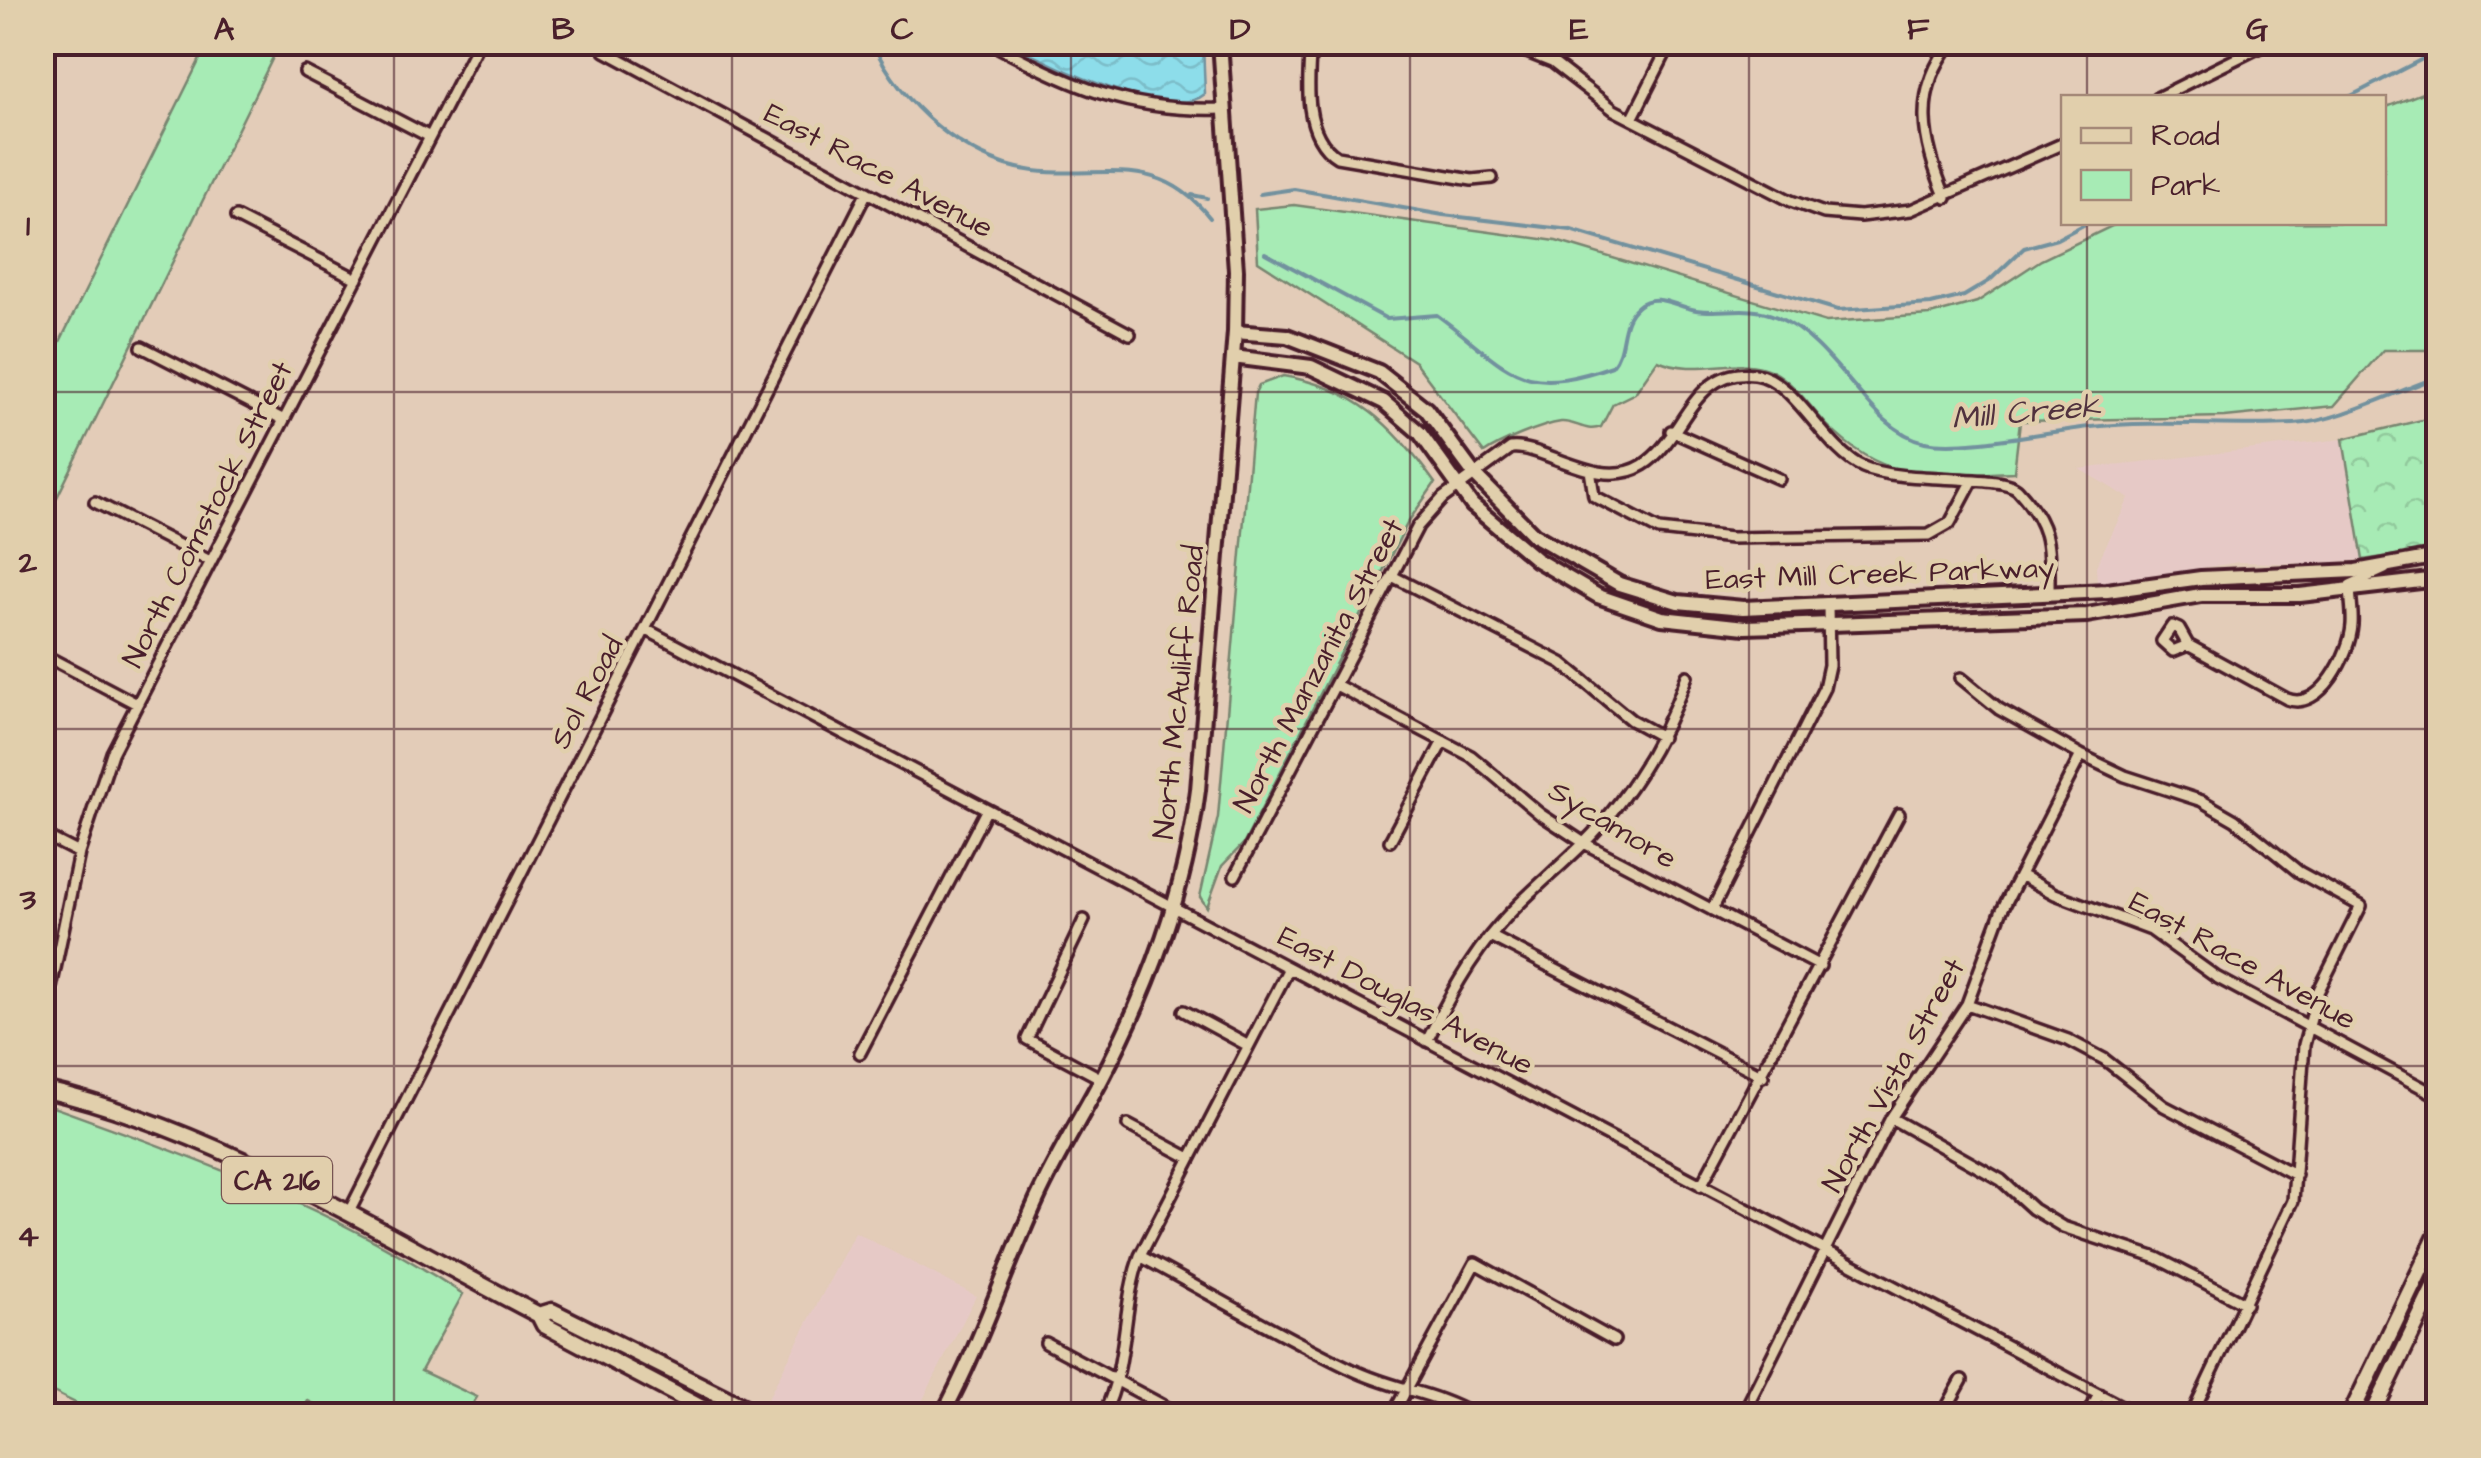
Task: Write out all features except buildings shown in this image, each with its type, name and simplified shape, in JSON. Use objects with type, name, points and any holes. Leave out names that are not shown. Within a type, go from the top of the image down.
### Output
[{"type":"main road","name":"CA 216","points":[[42,1090],[150,1122],[348,1214],[540,1315],[544,1325],[717,1416]]},
{"type":"main road","points":[[2350,1416],[2438,1233]]},
{"type":"main road","points":[[2372,1416],[2438,1279]]},
{"type":"main road","name":"CA 216","points":[[540,1315],[552,1311],[762,1416]]},
{"type":"street","name":"North Comstock Street","points":[[42,1031],[47,978],[101,779],[479,42]]},
{"type":"street","points":[[989,42],[1074,86],[1114,100],[1174,109],[1222,109]]},
{"type":"street","name":"North McAuliff Road","points":[[942,1416],[975,1352],[1038,1196],[1102,1079],[1147,985],[1174,906],[1198,790],[1235,332],[1236,270],[1220,42]]},
{"type":"street","points":[[1311,42],[1316,139],[1336,156],[1472,180],[1492,178]]},
{"type":"street","points":[[1500,42],[1568,72],[1601,102],[1632,119],[1790,201],[1824,213],[1889,216],[1946,198],[2061,144]]},
{"type":"street","points":[[1632,119],[1671,42]]},
{"type":"street","points":[[1946,198],[1930,160],[1922,125],[1926,93],[1939,58],[1952,42]]},
{"type":"street","points":[[2162,95],[2250,46],[2270,42]]},
{"type":"street","name":"East Race Avenue","points":[[605,51],[1130,334]]},
{"type":"street","points":[[305,72],[430,137]]},
{"type":"street","name":"Sol Road","points":[[348,1214],[867,192]]},
{"type":"street","points":[[236,217],[356,279]]},
{"type":"street","name":"East Mill Creek Parkway","points":[[1235,332],[1287,336],[1379,372],[1435,420],[1474,474],[1534,534],[1619,584],[1678,602],[1710,606],[1828,606],[2048,594],[2201,578],[2291,576],[2392,566],[2438,556]]},
{"type":"street","points":[[142,348],[284,420]]},
{"type":"street","name":"East Mill Creek Parkway","points":[[1233,357],[1311,367],[1362,388],[1420,433],[1458,487],[1537,560],[1626,608],[1696,624],[1828,626],[2087,615],[2201,594],[2350,591],[2438,579]]},
{"type":"street","points":[[1973,480],[1950,523],[1930,535],[1731,538],[1659,530],[1594,496],[1590,470],[1639,467],[1654,456],[1697,394],[1731,376],[1753,373],[1784,390],[1840,453],[1866,468],[1934,481],[1973,480],[2006,481],[2016,488],[2049,534],[2048,594]]},
{"type":"street","points":[[1671,431],[1778,480]]},
{"type":"street","name":"North Manzanita Street","points":[[1236,876],[1428,512],[1474,474],[1518,447],[1573,468],[1590,470]]},
{"type":"street","points":[[94,502],[210,561]]},
{"type":"street","points":[[2188,645],[2287,699],[2304,702],[2321,692],[2348,640],[2352,626],[2350,591],[2354,582],[2392,566]]},
{"type":"street","points":[[1392,576],[1562,663],[1631,720],[1662,737]]},
{"type":"street","points":[[1712,910],[1813,716],[1829,665],[1828,606]]},
{"type":"street","name":"East Douglas Avenue","points":[[647,630],[2140,1416]]},
{"type":"street","points":[[42,654],[138,704]]},
{"type":"street","points":[[1426,1041],[1463,972],[1490,936],[1584,843],[1630,790],[1662,737],[1687,676]]},
{"type":"street","points":[[1961,678],[1999,709],[2080,755],[2124,776],[2202,801],[2235,820],[2299,872],[2362,906],[2318,992],[2308,1027],[2298,1081],[2292,1201],[2191,1416]]},
{"type":"street","name":"Sycamore","points":[[1336,686],[1493,771],[1540,814],[1584,843],[1820,966]]},
{"type":"street","points":[[1390,841],[1443,741]]},
{"type":"street","name":"North Vista Street","points":[[1742,1416],[1892,1118],[1966,1004],[2020,875],[2080,755]]},
{"type":"street","points":[[860,1053],[988,809]]},
{"type":"street","points":[[1702,1186],[1899,814]]},
{"type":"street","points":[[42,834],[79,853]]},
{"type":"street","name":"East Race Avenue","points":[[2020,875],[2055,894],[2151,930],[2216,977],[2438,1096]]},
{"type":"street","points":[[1084,920],[1027,1038],[1102,1079]]},
{"type":"street","points":[[1490,936],[1763,1076]]},
{"type":"street","points":[[1103,1416],[1117,1382],[1140,1256],[1289,968]]},
{"type":"street","points":[[1966,1004],[2068,1040],[2104,1058],[2164,1106],[2296,1175]]},
{"type":"street","points":[[1184,1011],[1248,1045]]},
{"type":"street","points":[[1892,1118],[2000,1180],[2033,1209],[2063,1227],[2156,1258],[2246,1304]]},
{"type":"street","points":[[1128,1125],[1190,1158]]},
{"type":"street","points":[[1140,1256],[1352,1370],[1406,1392],[1425,1390],[1475,1416]]},
{"type":"street","points":[[1392,1416],[1475,1264],[1614,1340]]},
{"type":"street","points":[[1046,1343],[1183,1416]]},
{"type":"street","points":[[1942,1416],[1962,1380]]},
{"type":"street","points":[[2088,1416],[2099,1394]]},
{"type":"shaded area","points":[[2343,439],[2363,560],[2316,564],[2239,562],[2097,585],[2096,566],[2129,498],[2079,469]]},
{"type":"shaded area","points":[[855,1232],[976,1296],[915,1415],[797,1415],[767,1400]]},
{"type":"green space","points":[[208,43],[280,43],[43,526],[43,376]]},
{"type":"green space","points":[[2427,91],[2438,115],[2438,350],[2383,350],[2334,406],[2225,417],[2020,421],[2014,472],[1936,475],[1892,467],[1849,445],[1772,371],[1745,365],[1688,367],[1658,360],[1635,393],[1613,404],[1601,427],[1590,429],[1561,422],[1521,434],[1484,453],[1415,362],[1258,261],[1255,209],[1294,205],[1556,241],[1826,322],[1930,315],[1977,302],[2041,260],[2114,225],[2386,225],[2386,107]]},
{"type":"green space","points":[[1283,376],[1331,389],[1371,412],[1404,444],[1435,483],[1408,522],[1244,843],[1222,866],[1207,907],[1200,897],[1218,817],[1255,393],[1259,385]]},
{"type":"green space","points":[[2438,416],[2438,549],[2363,560],[2343,439]]},
{"type":"green space","points":[[42,1103],[206,1164],[311,1209],[463,1294],[421,1371],[477,1397],[466,1415],[336,1415],[308,1401],[300,1415],[100,1415],[43,1387]]},
{"type":"water","points":[[1009,43],[1203,43],[1205,94],[1188,101],[1137,96],[1078,75]]},
{"type":"waterway","name":"Mill Creek","points":[[872,42],[884,65],[918,108],[960,143],[983,156],[1034,171],[1150,176],[1190,197],[1210,218]]},
{"type":"waterway","points":[[2353,95],[2438,51]]},
{"type":"waterway","points":[[1260,194],[1294,189],[1443,215],[1571,230],[1838,310],[1931,304],[1964,296],[1989,281],[2024,248],[2057,239],[2083,225]]},
{"type":"waterway","points":[[1192,195],[1207,198]]},
{"type":"waterway","name":"Mill Creek","points":[[1265,253],[1387,319],[1437,315],[1499,363],[1534,379],[1580,376],[1612,366],[1632,312],[1652,300],[1696,310],[1766,313],[1799,330],[1819,347],[1887,421],[1905,434],[1942,444],[2116,425],[2311,422],[2438,377]]}]
